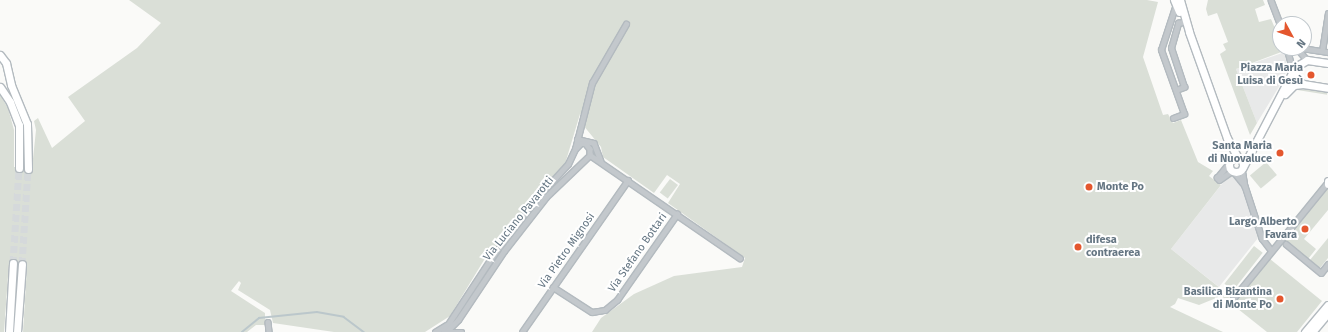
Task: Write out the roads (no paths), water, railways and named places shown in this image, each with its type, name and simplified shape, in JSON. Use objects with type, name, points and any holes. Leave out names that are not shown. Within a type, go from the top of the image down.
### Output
[{"type":"street","points":[[1271,0],[1277,16]]},
{"type":"street","points":[[1177,1],[1183,22],[1189,32]]},
{"type":"street","points":[[1177,1],[1227,138],[1242,168],[1245,186],[1262,238],[1271,250]]},
{"type":"street","points":[[1173,118],[1184,114],[1161,50],[1177,1]]},
{"type":"street","points":[[1322,51],[1328,13]]},
{"type":"street","points":[[1176,90],[1184,87],[1171,48],[1178,23],[1183,22]]},
{"type":"street","points":[[443,332],[494,254],[538,196],[565,168],[575,149],[592,83],[626,24]]},
{"type":"street","points":[[1166,34],[1174,36]]},
{"type":"street","points":[[1161,50],[1171,48]]},
{"type":"street","points":[[1312,50],[1328,52]]},
{"type":"street","points":[[0,55],[5,60],[11,86],[27,124],[28,169]]},
{"type":"street","points":[[1289,56],[1297,80],[1303,84]]},
{"type":"street","points":[[1304,56],[1307,60],[1328,63]]},
{"type":"street","points":[[1251,150],[1246,156],[1230,162],[1217,178],[1219,180],[1233,171],[1242,168],[1278,102],[1293,70],[1307,60]]},
{"type":"street","points":[[1172,80],[1181,77]]},
{"type":"street","points":[[1278,102],[1291,87],[1303,84],[1328,88]]},
{"type":"street","points":[[0,87],[10,102],[18,125],[19,168]]},
{"type":"street","points":[[1227,138],[1230,162],[1233,171],[1245,186]]},
{"type":"street","points":[[578,139],[595,145],[601,161]]},
{"type":"street","points":[[575,149],[580,144],[586,144],[590,149],[590,155],[601,161],[740,258]]},
{"type":"street","name":"Via Luciano Pavarotti","points":[[450,331],[493,266],[546,197],[590,155]]},
{"type":"street","name":"Via Pietro Mignosi","points":[[522,332],[628,180]]},
{"type":"street","points":[[1232,300],[1271,250],[1328,183]]},
{"type":"street","name":"Via Stefano Bottari","points":[[553,287],[592,312],[605,310],[617,300],[677,214]]},
{"type":"street","points":[[1286,244],[1321,273],[1328,264]]},
{"type":"street","points":[[9,332],[13,263]]},
{"type":"street","points":[[18,332],[22,264]]},
{"type":"street","points":[[1305,332],[1328,305]]},
{"type":"street","points":[[1312,332],[1328,313]]},
{"type":"street","points":[[435,332],[451,319]]},
{"type":"street","points":[[268,322],[269,332]]},
{"type":"street","points":[[450,331],[462,332]]},
{"type":"waterway","points":[[242,332],[259,318],[317,312],[344,317],[364,332]]},
{"type":"tunnel","points":[[13,263],[19,168]]},
{"type":"tunnel","points":[[22,264],[28,169]]},
{"type":"place","name":"Piazza Maria Luisa di Gesù","points":[[1311,75]]},
{"type":"place","name":"Santa Maria di Nuovaluce","points":[[1280,153]]},
{"type":"place","name":"Monte Po","points":[[1089,187]]},
{"type":"place","name":"Largo Alberto Favara","points":[[1305,229]]},
{"type":"place","name":"difesa contraerea","points":[[1078,247]]},
{"type":"place","name":"Basilica Bizantina di Monte Po","points":[[1280,299]]}]
